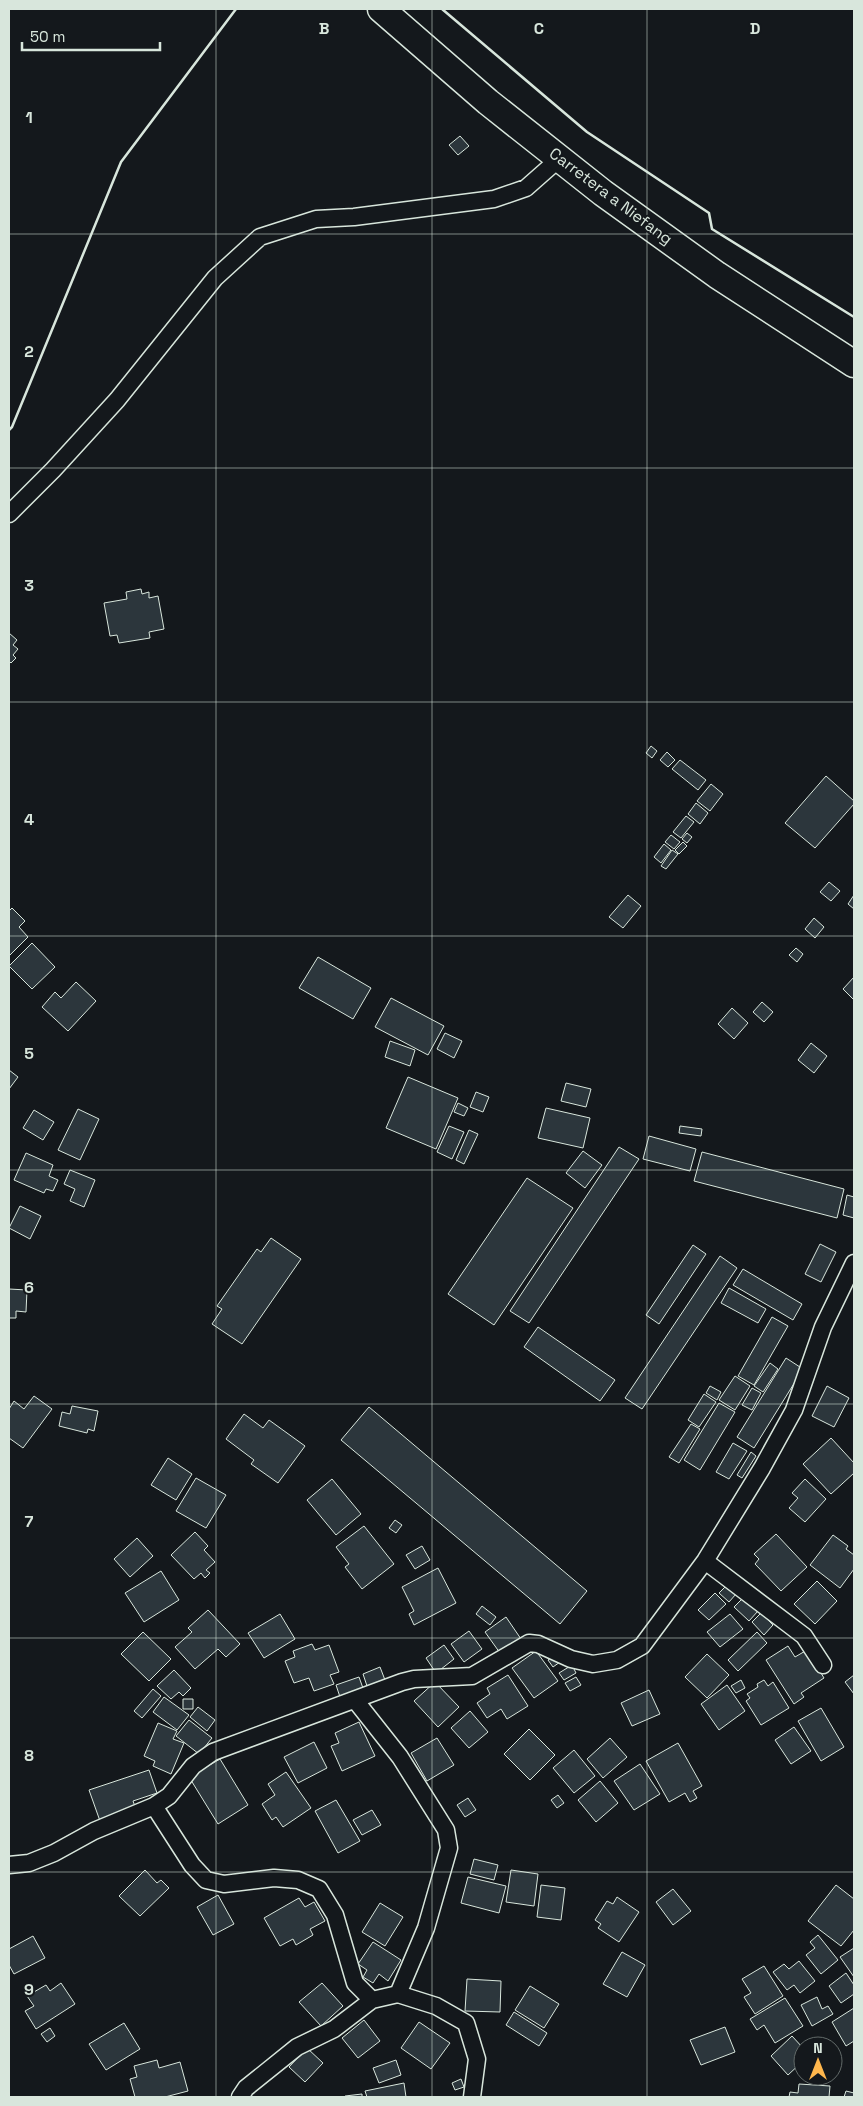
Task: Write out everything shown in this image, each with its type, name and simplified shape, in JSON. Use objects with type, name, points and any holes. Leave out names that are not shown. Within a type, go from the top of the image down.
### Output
[{"type":"main road","name":"Carretera a Niefang","points":[[382,9],[488,102],[603,194],[717,275],[854,364]]},
{"type":"street","points":[[9,514],[53,470],[117,400],[215,278],[260,237],[316,219],[354,217],[494,199],[526,188],[560,158]]},
{"type":"street","points":[[9,1865],[29,1863],[54,1854],[94,1831],[154,1806],[169,1796],[193,1766],[213,1752],[414,1679],[472,1676],[530,1643],[538,1644],[571,1659],[593,1664],[617,1660],[642,1646],[705,1560],[762,1468],[794,1410],[823,1327],[854,1263]]},
{"type":"street","points":[[705,1560],[804,1636],[823,1665]]},
{"type":"street","points":[[355,1700],[400,1756],[446,1830],[448,1848],[426,1928],[398,1994]]},
{"type":"street","points":[[154,1806],[192,1865],[206,1880],[224,1884],[274,1878],[298,1880],[319,1889],[335,1915],[355,1983],[372,2000]]},
{"type":"street","points":[[240,2097],[246,2088],[297,2047],[334,2029],[372,2000],[398,1994],[436,2006],[466,2023],[477,2059],[472,2097]]},
{"type":"building","points":[[460,136],[469,146],[458,155],[449,145]]},
{"type":"building","points":[[141,589],[142,594],[149,592],[149,598],[158,596],[164,629],[149,632],[150,638],[119,643],[117,635],[110,636],[104,603],[127,599],[126,592]]},
{"type":"building","points":[[9,633],[17,640],[13,645],[18,649],[13,655],[16,658],[11,663],[9,661]]},
{"type":"building","points":[[651,746],[657,751],[652,758],[646,753]]},
{"type":"building","points":[[667,752],[675,760],[668,767],[660,760]]},
{"type":"building","points":[[680,760],[706,780],[698,790],[672,769]]},
{"type":"building","points":[[826,776],[854,801],[854,804],[815,848],[785,823]]},
{"type":"building","points":[[711,784],[723,794],[710,811],[697,801]]},
{"type":"building","points":[[696,803],[708,813],[700,824],[688,814]]},
{"type":"building","points":[[686,816],[694,822],[681,838],[673,832]]},
{"type":"building","points":[[687,833],[692,837],[687,843],[682,839]]},
{"type":"building","points":[[671,835],[680,842],[674,849],[665,842]]},
{"type":"building","points":[[683,842],[687,846],[679,854],[675,850]]},
{"type":"building","points":[[664,844],[671,850],[661,863],[654,857]]},
{"type":"building","points":[[672,850],[678,854],[666,869],[661,866]]},
{"type":"building","points":[[829,882],[840,891],[831,901],[820,892]]},
{"type":"building","points":[[628,895],[641,906],[623,928],[609,917]]},
{"type":"building","points":[[854,895],[854,909],[848,904]]},
{"type":"building","points":[[12,908],[25,921],[19,927],[28,937],[9,956],[9,911]]},
{"type":"building","points":[[814,918],[824,927],[815,938],[805,929]]},
{"type":"building","points":[[32,943],[55,967],[32,989],[9,966]]},
{"type":"building","points":[[796,948],[803,954],[797,962],[789,955]]},
{"type":"building","points":[[318,957],[371,988],[353,1019],[299,988]]},
{"type":"building","points":[[854,977],[854,1000],[843,989]]},
{"type":"building","points":[[76,982],[96,1001],[68,1031],[42,1007],[55,992],[61,998]]},
{"type":"building","points":[[391,998],[444,1026],[428,1055],[375,1027]]},
{"type":"building","points":[[762,1002],[773,1012],[764,1022],[753,1012]]},
{"type":"building","points":[[732,1008],[748,1023],[734,1039],[718,1024]]},
{"type":"building","points":[[445,1033],[462,1041],[454,1058],[437,1049]]},
{"type":"building","points":[[390,1041],[415,1050],[410,1066],[385,1057]]},
{"type":"building","points":[[811,1043],[827,1056],[814,1073],[798,1060]]},
{"type":"building","points":[[9,1070],[18,1077],[9,1089]]},
{"type":"building","points":[[408,1077],[458,1098],[436,1149],[386,1128]]},
{"type":"building","points":[[566,1083],[591,1089],[586,1107],[561,1101]]},
{"type":"building","points":[[476,1092],[489,1097],[483,1112],[470,1107]]},
{"type":"building","points":[[458,1103],[468,1108],[464,1116],[454,1112]]},
{"type":"building","points":[[546,1108],[590,1118],[583,1148],[538,1138]]},
{"type":"building","points":[[78,1109],[99,1119],[80,1160],[58,1150]]},
{"type":"building","points":[[34,1110],[54,1122],[43,1140],[23,1128]]},
{"type":"building","points":[[449,1126],[464,1132],[452,1159],[437,1152]]},
{"type":"building","points":[[680,1126],[702,1129],[701,1136],[679,1133]]},
{"type":"building","points":[[469,1130],[478,1134],[464,1164],[456,1160]]},
{"type":"building","points":[[649,1136],[696,1149],[690,1171],[643,1159]]},
{"type":"building","points":[[619,1147],[639,1159],[529,1323],[510,1311]]},
{"type":"building","points":[[583,1151],[602,1165],[585,1188],[566,1173]]},
{"type":"building","points":[[702,1152],[844,1189],[837,1218],[694,1181]]},
{"type":"building","points":[[26,1153],[53,1165],[49,1176],[58,1180],[53,1191],[46,1189],[44,1193],[14,1180]]},
{"type":"building","points":[[70,1170],[95,1180],[84,1207],[70,1201],[75,1189],[64,1184]]},
{"type":"building","points":[[527,1178],[573,1208],[494,1325],[448,1294]]},
{"type":"building","points":[[847,1195],[854,1197],[854,1218],[843,1215]]},
{"type":"building","points":[[20,1206],[41,1216],[30,1239],[9,1228]]},
{"type":"building","points":[[271,1238],[301,1259],[242,1344],[212,1324],[222,1309],[217,1306],[257,1249],[261,1252]]},
{"type":"building","points":[[820,1244],[836,1252],[821,1282],[805,1274]]},
{"type":"building","points":[[693,1245],[706,1254],[659,1324],[646,1315]]},
{"type":"building","points":[[720,1256],[737,1268],[642,1409],[625,1398]]},
{"type":"building","points":[[743,1269],[802,1304],[793,1320],[733,1285]]},
{"type":"building","points":[[729,1288],[766,1309],[758,1323],[721,1303]]},
{"type":"building","points":[[9,1289],[27,1290],[26,1312],[16,1311],[16,1318],[9,1318]]},
{"type":"building","points":[[772,1317],[788,1326],[754,1385],[738,1376]]},
{"type":"building","points":[[538,1327],[615,1380],[600,1401],[524,1347]]},
{"type":"building","points":[[786,1358],[803,1369],[754,1448],[737,1437]]},
{"type":"building","points":[[770,1363],[778,1369],[763,1392],[754,1386]]},
{"type":"building","points":[[735,1376],[750,1386],[735,1410],[719,1400]]},
{"type":"building","points":[[710,1386],[721,1392],[717,1400],[706,1393]]},
{"type":"building","points":[[827,1386],[849,1398],[834,1427],[812,1416]]},
{"type":"building","points":[[752,1388],[761,1393],[752,1410],[742,1405]]},
{"type":"building","points":[[704,1394],[716,1402],[699,1427],[688,1420]]},
{"type":"building","points":[[34,1396],[52,1409],[23,1448],[9,1438],[9,1409],[14,1401],[24,1409]]},
{"type":"building","points":[[719,1403],[735,1412],[700,1470],[684,1460]]},
{"type":"building","points":[[72,1406],[98,1411],[94,1431],[88,1429],[87,1433],[59,1426],[62,1412],[70,1414]]},
{"type":"building","points":[[369,1407],[587,1591],[560,1624],[341,1440]]},
{"type":"building","points":[[244,1414],[263,1428],[269,1420],[305,1446],[278,1483],[251,1464],[254,1460],[226,1439]]},
{"type":"building","points":[[691,1424],[700,1429],[679,1463],[669,1457]]},
{"type":"building","points":[[831,1438],[854,1463],[854,1473],[831,1494],[803,1464]]},
{"type":"building","points":[[733,1443],[747,1451],[729,1479],[716,1472]]},
{"type":"building","points":[[751,1452],[756,1456],[742,1478],[737,1475]]},
{"type":"building","points":[[168,1458],[192,1474],[176,1500],[151,1485]]},
{"type":"building","points":[[196,1478],[226,1495],[206,1528],[176,1511]]},
{"type":"building","points":[[332,1479],[361,1514],[336,1535],[307,1500]]},
{"type":"building","points":[[805,1479],[826,1499],[805,1522],[789,1508],[798,1498],[792,1493]]},
{"type":"building","points":[[395,1520],[402,1525],[396,1533],[389,1528]]},
{"type":"building","points":[[364,1526],[394,1564],[362,1589],[345,1567],[349,1564],[336,1547]]},
{"type":"building","points":[[195,1532],[208,1546],[204,1550],[215,1562],[206,1570],[210,1573],[205,1578],[201,1573],[194,1579],[171,1555]]},
{"type":"building","points":[[776,1534],[807,1567],[781,1591],[755,1564],[759,1559],[754,1554]]},
{"type":"building","points":[[833,1535],[848,1546],[846,1549],[854,1555],[854,1569],[840,1588],[810,1565]]},
{"type":"building","points":[[137,1538],[153,1556],[130,1577],[114,1559]]},
{"type":"building","points":[[422,1546],[430,1560],[415,1569],[406,1555]]},
{"type":"building","points":[[438,1568],[456,1603],[414,1625],[409,1614],[414,1611],[402,1587]]},
{"type":"building","points":[[161,1571],[179,1600],[144,1622],[125,1593]]},
{"type":"building","points":[[817,1581],[837,1601],[815,1624],[794,1604]]},
{"type":"building","points":[[726,1586],[736,1594],[729,1602],[719,1593]]},
{"type":"building","points":[[715,1593],[726,1604],[709,1620],[698,1610]]},
{"type":"building","points":[[744,1597],[758,1611],[749,1621],[734,1607]]},
{"type":"building","points":[[482,1606],[496,1617],[490,1625],[476,1614]]},
{"type":"building","points":[[208,1610],[240,1644],[226,1657],[218,1649],[195,1669],[175,1647],[192,1632],[188,1628]]},
{"type":"building","points":[[761,1613],[773,1625],[764,1635],[752,1622]]},
{"type":"building","points":[[280,1614],[295,1639],[264,1658],[248,1633]]},
{"type":"building","points":[[730,1614],[743,1629],[720,1647],[707,1632]]},
{"type":"building","points":[[506,1617],[521,1639],[500,1653],[485,1632]]},
{"type":"building","points":[[469,1631],[482,1649],[464,1662],[451,1644]]},
{"type":"building","points":[[143,1632],[171,1659],[149,1681],[121,1654]]},
{"type":"building","points":[[757,1632],[767,1643],[738,1671],[728,1660]]},
{"type":"building","points":[[312,1644],[315,1650],[329,1645],[339,1672],[330,1675],[334,1684],[314,1691],[309,1678],[294,1683],[285,1661],[295,1657],[293,1651]]},
{"type":"building","points":[[444,1645],[454,1659],[436,1673],[426,1658]]},
{"type":"building","points":[[788,1646],[795,1657],[807,1650],[824,1678],[801,1693],[804,1697],[794,1704],[766,1660]]},
{"type":"building","points":[[536,1651],[558,1681],[534,1698],[512,1668]]},
{"type":"building","points":[[707,1654],[729,1675],[707,1698],[685,1677]]},
{"type":"building","points":[[555,1655],[560,1662],[553,1667],[548,1660]]},
{"type":"building","points":[[572,1665],[576,1673],[564,1680],[559,1673]]},
{"type":"building","points":[[380,1667],[385,1680],[367,1686],[363,1674]]},
{"type":"building","points":[[174,1670],[191,1688],[183,1696],[179,1692],[171,1699],[157,1686]]},
{"type":"building","points":[[508,1675],[528,1706],[507,1719],[501,1709],[487,1718],[477,1703],[490,1694],[487,1688]]},
{"type":"building","points":[[854,1675],[854,1694],[845,1682]]},
{"type":"building","points":[[359,1677],[364,1691],[341,1700],[336,1685]]},
{"type":"building","points":[[576,1677],[581,1685],[570,1691],[565,1683]]},
{"type":"building","points":[[741,1680],[745,1688],[736,1693],[731,1686]]},
{"type":"building","points":[[764,1680],[768,1686],[773,1682],[789,1708],[761,1725],[746,1701],[750,1698],[747,1694],[758,1687],[757,1684]]},
{"type":"building","points":[[435,1682],[459,1707],[438,1727],[414,1701]]},
{"type":"building","points":[[727,1685],[745,1711],[719,1730],[701,1704]]},
{"type":"building","points":[[153,1689],[161,1696],[142,1718],[134,1711]]},
{"type":"building","points":[[649,1690],[660,1714],[632,1726],[621,1703]]},
{"type":"building","points":[[164,1697],[189,1715],[177,1730],[153,1712]]},
{"type":"building","points":[[183,1699],[193,1699],[193,1709],[183,1709]]},
{"type":"building","points":[[198,1707],[215,1720],[207,1731],[190,1717]]},
{"type":"building","points":[[821,1708],[844,1747],[821,1761],[798,1721]]},
{"type":"building","points":[[470,1711],[488,1732],[469,1748],[451,1728]]},
{"type":"building","points":[[189,1720],[212,1738],[199,1754],[176,1736]]},
{"type":"building","points":[[359,1722],[375,1756],[342,1771],[331,1746],[339,1743],[335,1733]]},
{"type":"building","points":[[158,1723],[177,1731],[173,1739],[184,1743],[171,1774],[153,1766],[155,1761],[144,1756]]},
{"type":"building","points":[[794,1727],[811,1751],[791,1764],[775,1740]]},
{"type":"building","points":[[529,1729],[555,1755],[530,1780],[504,1754]]},
{"type":"building","points":[[437,1738],[454,1765],[427,1781],[411,1753]]},
{"type":"building","points":[[610,1738],[627,1757],[603,1778],[587,1759]]},
{"type":"building","points":[[314,1742],[327,1768],[298,1783],[284,1757]]},
{"type":"building","points":[[678,1743],[702,1786],[693,1791],[697,1798],[690,1802],[685,1793],[669,1802],[646,1761]]},
{"type":"building","points":[[574,1750],[595,1776],[574,1793],[553,1768]]},
{"type":"building","points":[[220,1759],[248,1805],[218,1824],[189,1777]]},
{"type":"building","points":[[640,1764],[660,1794],[634,1810],[614,1781]]},
{"type":"building","points":[[149,1770],[157,1793],[133,1801],[136,1809],[100,1821],[89,1790]]},
{"type":"building","points":[[286,1772],[311,1808],[283,1827],[276,1817],[272,1820],[262,1804],[275,1795],[268,1784]]},
{"type":"building","points":[[600,1781],[618,1803],[596,1822],[578,1800]]},
{"type":"building","points":[[558,1795],[564,1803],[557,1808],[551,1800]]},
{"type":"building","points":[[468,1798],[476,1810],[465,1817],[457,1805]]},
{"type":"building","points":[[336,1800],[360,1841],[338,1853],[315,1811]]},
{"type":"building","points":[[372,1810],[381,1825],[362,1835],[353,1820]]},
{"type":"building","points":[[474,1859],[498,1865],[494,1880],[470,1874]]},
{"type":"building","points":[[145,1870],[157,1883],[161,1880],[169,1888],[140,1916],[119,1896]]},
{"type":"building","points":[[511,1870],[538,1874],[534,1906],[506,1902]]},
{"type":"building","points":[[468,1877],[506,1886],[499,1913],[461,1903]]},
{"type":"building","points":[[541,1885],[565,1888],[561,1920],[537,1917]]},
{"type":"building","points":[[836,1885],[854,1899],[854,1930],[841,1946],[808,1921]]},
{"type":"building","points":[[673,1889],[691,1911],[673,1925],[656,1902]]},
{"type":"building","points":[[218,1895],[234,1924],[213,1935],[197,1907]]},
{"type":"building","points":[[617,1897],[639,1912],[619,1942],[598,1928],[601,1924],[595,1920],[607,1901],[613,1904]]},
{"type":"building","points":[[299,1898],[305,1907],[314,1902],[325,1921],[310,1929],[313,1935],[296,1945],[293,1939],[280,1946],[264,1918]]},
{"type":"building","points":[[380,1903],[403,1917],[385,1946],[362,1932]]},
{"type":"building","points":[[818,1935],[838,1960],[821,1974],[806,1955],[815,1948],[810,1942]]},
{"type":"building","points":[[33,1936],[45,1958],[14,1974],[9,1965],[9,1949]]},
{"type":"building","points":[[373,1942],[401,1960],[388,1981],[379,1974],[373,1983],[363,1977],[367,1970],[358,1964]]},
{"type":"building","points":[[854,1948],[854,1977],[840,1957]]},
{"type":"building","points":[[622,1952],[645,1965],[627,1997],[603,1984]]},
{"type":"building","points":[[799,1961],[815,1981],[800,1993],[794,1985],[787,1990],[773,1972],[784,1964],[789,1969]]},
{"type":"building","points":[[764,1966],[783,1996],[755,2014],[744,1997],[751,1993],[742,1979]]},
{"type":"building","points":[[846,1973],[854,1985],[854,1994],[841,2003],[829,1986]]},
{"type":"building","points":[[467,1979],[501,1981],[500,2012],[465,2011]]},
{"type":"building","points":[[61,1983],[75,2004],[36,2029],[25,2011],[34,2006],[27,1996],[46,1985],[50,1991]]},
{"type":"building","points":[[322,1983],[343,2006],[321,2026],[299,2002]]},
{"type":"building","points":[[530,1986],[559,2004],[544,2028],[515,2010]]},
{"type":"building","points":[[817,1997],[822,2009],[828,2006],[833,2014],[812,2026],[801,2005]]},
{"type":"building","points":[[785,1998],[803,2026],[775,2043],[764,2025],[757,2030],[750,2019]]},
{"type":"building","points":[[854,2008],[854,2041],[846,2046],[843,2036],[840,2036],[832,2022]]},
{"type":"building","points":[[514,2012],[547,2033],[539,2046],[506,2025]]},
{"type":"building","points":[[364,2020],[380,2041],[358,2058],[342,2038]]},
{"type":"building","points":[[419,2022],[450,2043],[431,2069],[401,2048]]},
{"type":"building","points":[[124,2023],[140,2049],[106,2070],[89,2044]]},
{"type":"building","points":[[725,2027],[735,2052],[701,2065],[690,2040]]},
{"type":"building","points":[[50,2028],[55,2036],[47,2042],[41,2034]]},
{"type":"building","points":[[793,2037],[793,2070],[788,2075],[771,2056]]},
{"type":"building","points":[[307,2048],[323,2063],[305,2082],[289,2067]]},
{"type":"building","points":[[157,2060],[159,2068],[180,2062],[188,2091],[165,2097],[135,2097],[130,2079],[137,2077],[134,2066]]},
{"type":"building","points":[[396,2060],[401,2075],[379,2083],[373,2068]]},
{"type":"building","points":[[461,2079],[464,2087],[455,2090],[452,2083]]},
{"type":"building","points":[[404,2083],[406,2097],[367,2097],[365,2091]]},
{"type":"building","points":[[799,2086],[830,2086],[829,2097],[789,2097],[790,2092],[798,2093]]},
{"type":"building","points":[[846,2091],[854,2093],[854,2097],[844,2097]]},
{"type":"building","points":[[362,2094],[362,2097],[345,2097],[345,2096]]},
{"type":"wall","points":[[9,430],[12,427],[121,162],[236,9]]},
{"type":"wall","points":[[442,9],[587,132],[709,213],[712,229],[854,317]]}]
